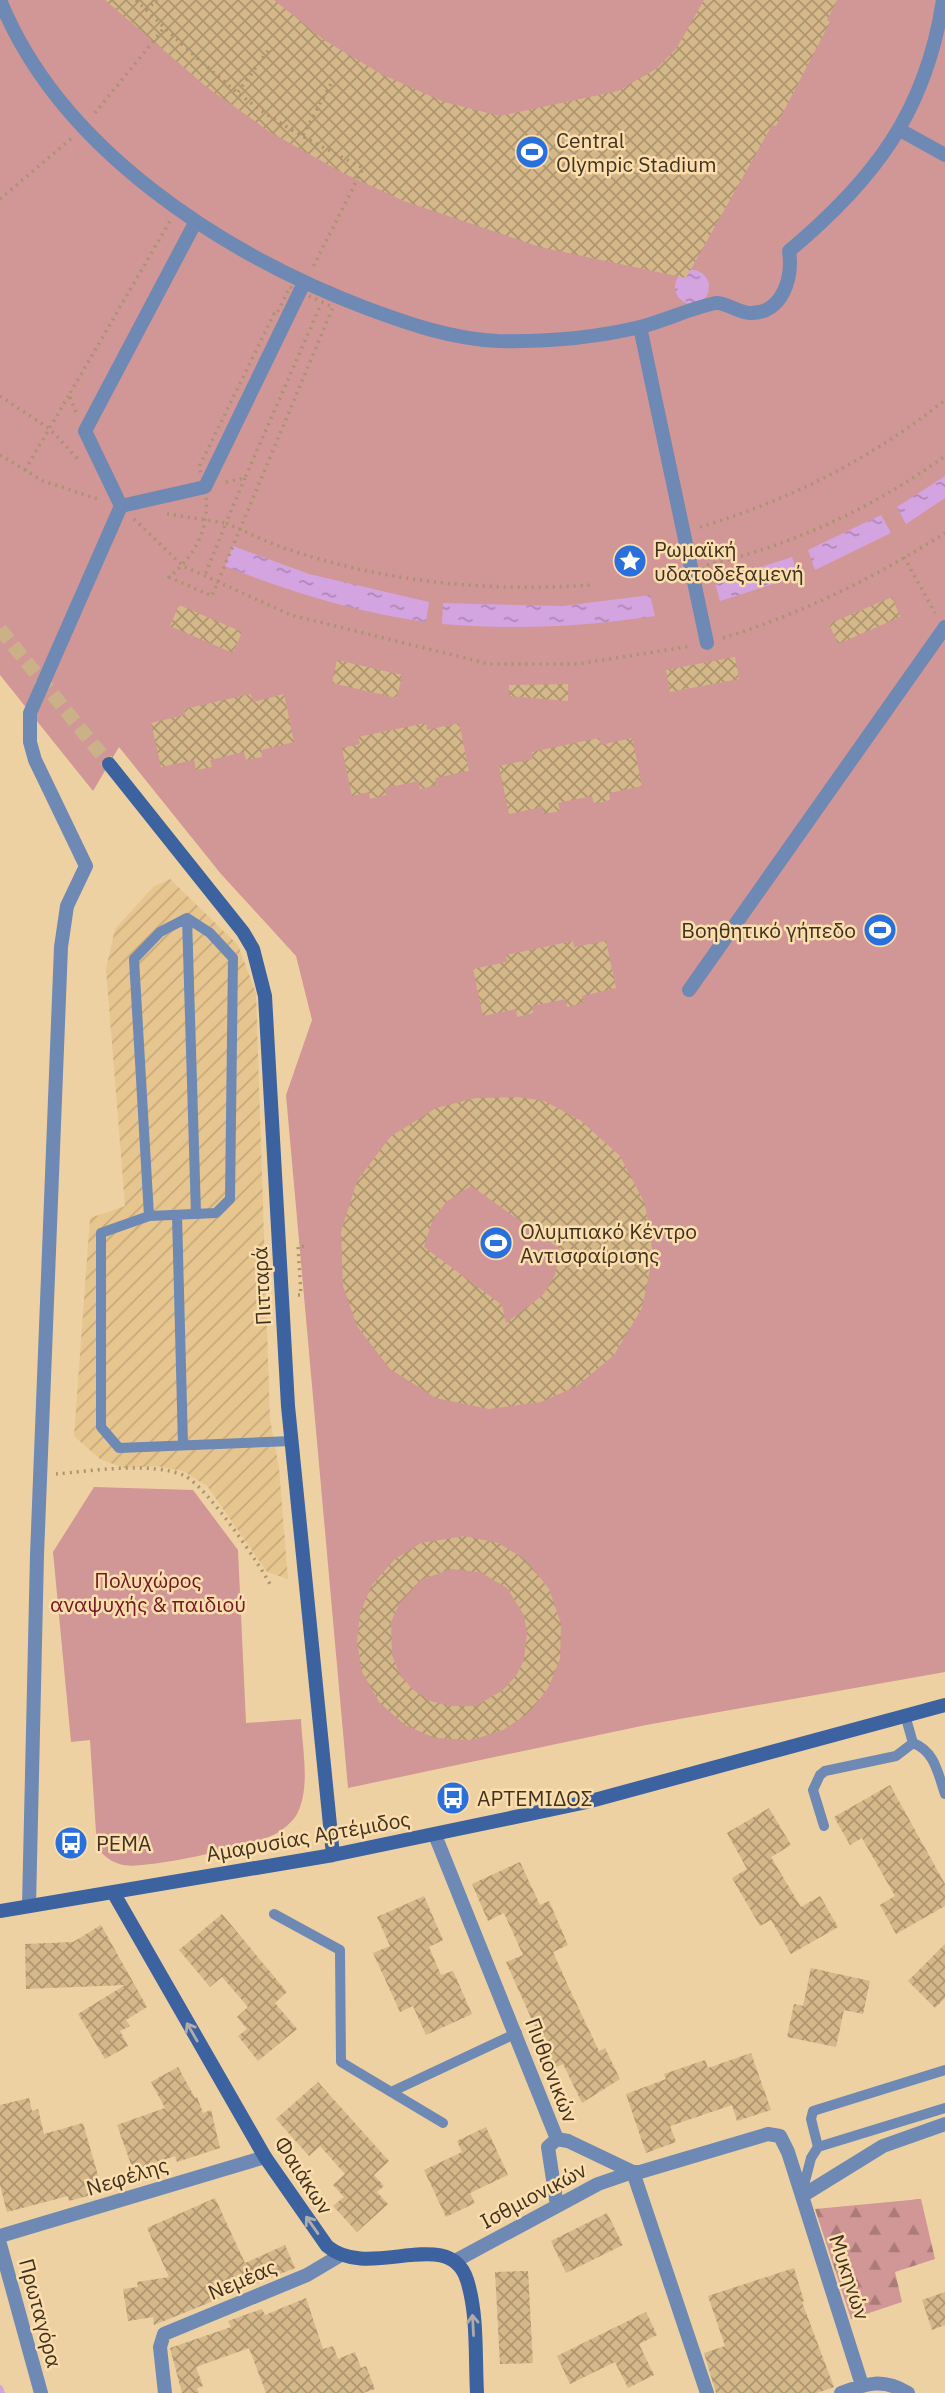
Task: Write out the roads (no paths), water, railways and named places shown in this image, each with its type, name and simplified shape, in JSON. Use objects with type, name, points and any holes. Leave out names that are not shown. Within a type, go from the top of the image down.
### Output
[{"type":"street","points":[[0,0],[39,72],[84,127],[195,223],[302,288],[324,297],[414,326],[496,341],[549,341],[640,327],[719,302],[751,313],[772,305],[783,296],[788,283],[792,267],[789,251],[858,187],[900,131],[936,40],[943,0]]},
{"type":"street","points":[[900,131],[945,155]]},
{"type":"street","points":[[29,1906],[40,1476],[61,947],[67,906],[86,866],[36,760],[30,742],[30,713],[121,506],[85,431],[195,223]]},
{"type":"street","points":[[121,506],[205,486],[302,288]]},
{"type":"street","points":[[640,327],[707,643]]},
{"type":"street","points":[[690,989],[945,628]]},
{"type":"street","name":"Πιτταρά","points":[[108,764],[243,932],[260,970],[268,1021],[292,1441],[333,1855]]},
{"type":"street","name":"Αμαρυσίας Αρτέμιδος","points":[[0,1911],[333,1855],[633,1792],[945,1705]]},
{"type":"street","name":"Πυθιονικών","points":[[435,1835],[517,2034],[556,2139],[568,2141],[633,2172]]},
{"type":"street","name":"Φαιάκων","points":[[113,1892],[265,2157],[317,2234],[339,2256]]},
{"type":"street","points":[[802,2196],[883,2146],[945,2124]]},
{"type":"street","name":"Μυκηνών","points":[[633,2172],[648,2172],[768,2134],[780,2136],[802,2196],[862,2385]]},
{"type":"street","points":[[556,2139],[550,2143],[548,2150],[557,2206]]},
{"type":"street","name":"Νεφέλης","points":[[0,2236],[265,2157]]},
{"type":"street","points":[[633,2172],[707,2393]]},
{"type":"street","name":"Ισθμιονικών","points":[[455,2260],[598,2184],[633,2172]]},
{"type":"street","name":"Πρωταγόρα","points":[[0,2244],[41,2393]]},
{"type":"street","points":[[339,2256],[370,2260],[437,2255],[455,2260],[463,2270],[470,2292],[477,2393]]},
{"type":"street","name":"Νεμέας","points":[[165,2393],[160,2339],[164,2334],[307,2275],[339,2256]]},
{"type":"street","points":[[841,2393],[862,2385],[882,2382],[908,2393]]},
{"type":"lane","points":[[187,918],[210,933],[233,958],[230,1199],[216,1213],[149,1216],[101,1233],[100,1427],[119,1448],[292,1441]]},
{"type":"lane","points":[[187,918],[196,1214]]},
{"type":"lane","points":[[149,1216],[134,960],[160,932],[187,918]]},
{"type":"lane","points":[[177,1215],[183,1445]]},
{"type":"lane","points":[[905,1715],[913,1743],[926,1749],[945,1794]]},
{"type":"lane","points":[[824,1826],[813,1790],[820,1775],[825,1771],[896,1756],[913,1743]]},
{"type":"lane","points":[[274,1914],[340,1950],[341,2062],[443,2123]]},
{"type":"lane","points":[[391,2092],[517,2034]]},
{"type":"lane","points":[[818,2147],[810,2119],[813,2111],[945,2070]]},
{"type":"lane","points":[[802,2196],[811,2158],[818,2147],[945,2108]]},
{"type":"water","points":[[692,270],[704,275],[709,287],[704,299],[692,304],[680,299],[675,287],[680,275]]},
{"type":"water","points":[[945,476],[945,498],[906,524],[897,507]]},
{"type":"water","points":[[881,515],[891,533],[815,570],[808,550]]},
{"type":"water","points":[[233,546],[309,574],[429,602],[426,622],[374,613],[324,600],[225,566]]},
{"type":"water","points":[[792,557],[798,576],[720,601],[715,582]]},
{"type":"water","points":[[650,595],[655,616],[548,626],[442,624],[443,603],[563,606]]},
{"type":"waterway","points":[[0,2388],[2,2393]]},
{"type":"tunnel","points":[[0,629],[109,764]]},
{"type":"place","name":"Central Olympic Stadium","points":[[532,152]]},
{"type":"place","name":"Ρωμαϊκή υδατοδεξαμενή","points":[[630,561]]},
{"type":"place","name":"Βοηθητικό γήπεδο","points":[[880,930]]},
{"type":"place","name":"Ολυμπιακό Κέντρο Αντισφαίρισης","points":[[496,1243]]},
{"type":"place","name":"ΑΡΤΕΜΙΔΟΣ","points":[[453,1798]]},
{"type":"place","name":"ΡΕΜΑ","points":[[71,1843]]},
{"type":"park label","name":"Πολυχώρος αναψυχής & παιδιού","points":[[148,1592]]}]
